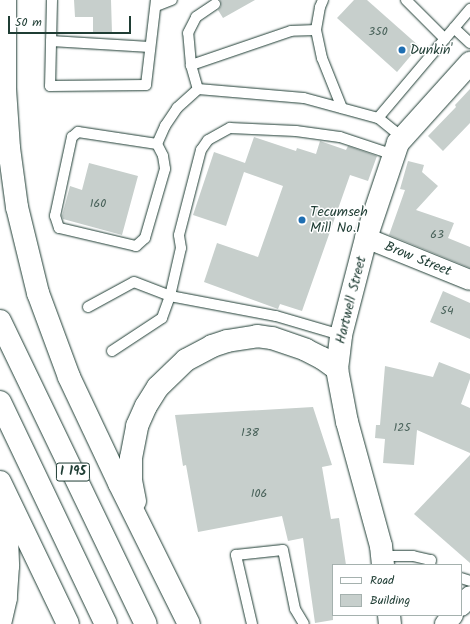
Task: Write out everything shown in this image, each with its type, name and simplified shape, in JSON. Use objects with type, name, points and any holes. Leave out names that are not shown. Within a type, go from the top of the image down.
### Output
[{"type":"main road","points":[[5,6],[5,89],[9,148],[17,207],[30,264],[47,322],[69,377],[119,483],[147,536],[189,624]]},
{"type":"main road","name":"Hartwell Street","points":[[383,560],[348,429],[337,369],[341,335],[366,238],[398,146],[470,63]]},
{"type":"main road","name":"I 195","points":[[0,321],[146,624]]},
{"type":"main road","points":[[147,536],[133,492],[130,468],[132,448],[137,426],[149,401],[158,387],[175,369],[186,360],[212,346],[242,337],[257,336],[279,340],[314,353],[337,369]]},
{"type":"main road","name":"I 195","points":[[0,402],[106,624]]},
{"type":"main road","points":[[0,482],[68,624]]},
{"type":"main road","points":[[0,504],[7,535],[8,566],[6,598],[0,624]]},
{"type":"street","name":"Brow Street","points":[[366,238],[470,280]]},
{"type":"street","points":[[462,605],[470,596]]},
{"type":"street","points":[[445,624],[452,616]]},
{"type":"lane","points":[[52,0],[50,86],[146,85],[156,3],[172,0]]},
{"type":"lane","points":[[323,0],[320,7],[316,30],[322,58],[342,108]]},
{"type":"lane","points":[[406,0],[445,39]]},
{"type":"lane","points":[[198,89],[191,65],[188,33],[196,17],[215,4]]},
{"type":"lane","points":[[378,118],[470,9]]},
{"type":"lane","points":[[454,28],[470,43]]},
{"type":"lane","points":[[191,65],[291,31],[316,30]]},
{"type":"lane","points":[[51,41],[150,46]]},
{"type":"lane","points":[[157,144],[165,126],[177,108],[198,89],[304,98],[378,118],[398,146]]},
{"type":"lane","points":[[112,351],[162,318],[170,296],[181,248],[179,235],[201,150],[208,140],[230,128],[296,131],[398,146]]},
{"type":"lane","points":[[78,132],[157,144],[163,156],[165,169],[145,238],[136,246],[59,228],[55,216],[72,137],[78,132]]},
{"type":"lane","points":[[88,307],[134,282],[170,296],[276,316],[341,335]]},
{"type":"lane","points":[[252,624],[236,555],[283,550],[295,609],[304,624]]},
{"type":"lane","points":[[383,560],[413,556],[433,563]]},
{"type":"building","points":[[74,0],[111,0],[112,33],[93,33],[93,17],[75,17]]},
{"type":"building","points":[[220,0],[255,0],[223,18],[218,10],[221,6]]},
{"type":"building","points":[[354,0],[367,0],[419,46],[397,72],[337,18]]},
{"type":"building","points":[[470,89],[470,123],[443,151],[428,136],[456,107],[455,105]]},
{"type":"building","name":"Tecumseh Mill No.1","points":[[254,137],[296,151],[297,148],[316,154],[320,141],[346,150],[348,146],[377,156],[368,181],[350,175],[302,311],[280,304],[278,309],[204,282],[217,243],[258,257],[283,186],[244,172],[226,226],[193,215],[214,152],[245,163]]},
{"type":"building","points":[[408,161],[424,165],[422,172],[438,186],[416,210],[454,223],[448,238],[470,247],[470,268],[389,235],[405,190],[400,189]]},
{"type":"building","points":[[89,163],[138,176],[122,235],[63,219],[62,216],[70,186],[82,190]]},
{"type":"building","points":[[443,291],[470,303],[470,339],[430,322]]},
{"type":"building","points":[[439,362],[470,374],[470,379],[461,404],[470,408],[470,453],[417,430],[414,465],[383,463],[385,439],[375,438],[376,425],[380,425],[385,366],[433,377]]},
{"type":"building","points":[[313,407],[332,465],[322,467],[331,519],[339,518],[346,564],[332,564],[333,620],[315,623],[303,538],[288,541],[282,516],[198,532],[186,465],[183,466],[175,415]]},
{"type":"building","points":[[470,455],[470,563],[414,514]]},
{"type":"place","name":"Dunkin'","points":[[402,50]]},
{"type":"place","name":"Tecumseh Mill No.1","points":[[302,220]]}]
